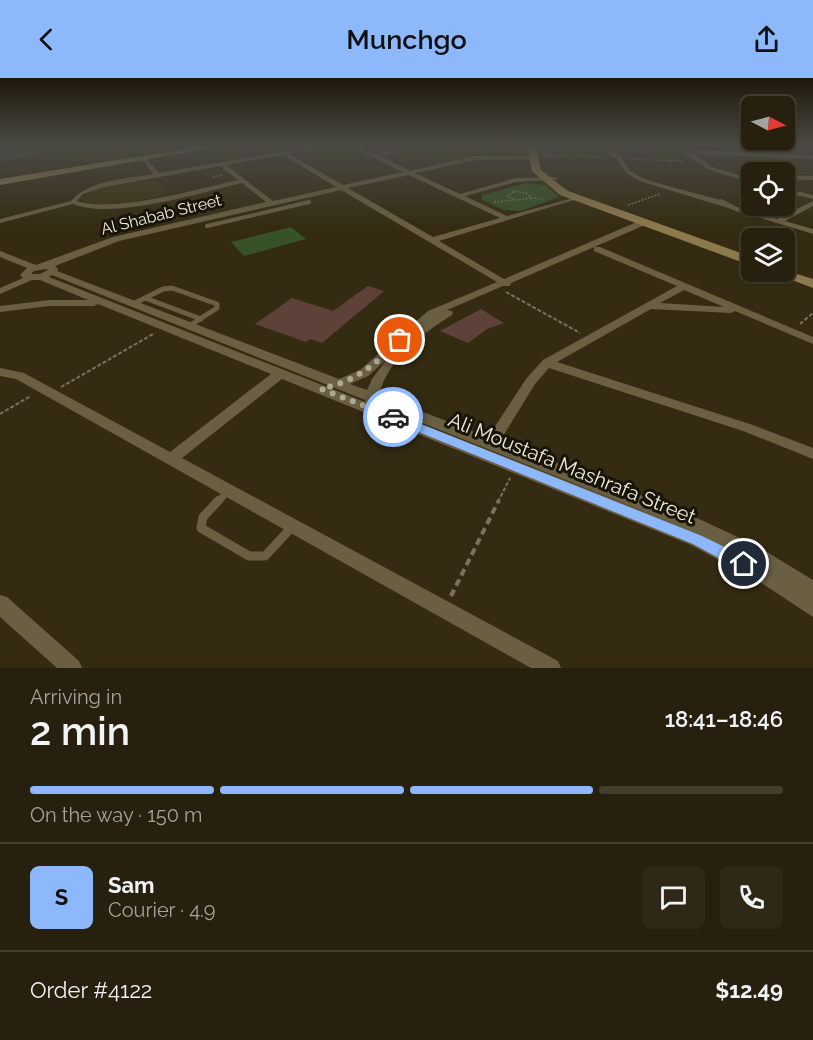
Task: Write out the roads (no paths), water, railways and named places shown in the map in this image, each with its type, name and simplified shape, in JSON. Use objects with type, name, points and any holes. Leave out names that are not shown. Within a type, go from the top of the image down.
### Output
[{"type":"main road","points":[[0,181],[50,173]]},
{"type":"main road","points":[[0,181],[55,173]]},
{"type":"main road","points":[[547,173],[549,178],[575,198],[741,258]]},
{"type":"main road","points":[[549,178],[583,195],[741,251]]},
{"type":"main road","points":[[795,270],[813,276]]},
{"type":"main road","points":[[795,278],[813,284]]},
{"type":"street","points":[[155,173],[158,176]]},
{"type":"street","points":[[73,202],[76,196],[96,187],[176,173]]},
{"type":"street","points":[[233,173],[272,203]]},
{"type":"street","points":[[321,173],[435,238],[509,284]]},
{"type":"street","points":[[409,173],[506,218]]},
{"type":"street","name":"Al Shabab Street","points":[[0,285],[133,238],[419,173]]},
{"type":"street","points":[[631,173],[657,186],[813,232]]},
{"type":"street","points":[[721,173],[741,176]]},
{"type":"street","points":[[795,177],[813,178]]},
{"type":"street","points":[[459,196],[516,180],[549,178]]},
{"type":"street","points":[[0,221],[73,202],[85,208],[112,207],[244,181]]},
{"type":"street","name":"Al Shabab Street","points":[[0,291],[116,239],[348,188]]},
{"type":"street","points":[[795,191],[813,196]]},
{"type":"street","points":[[435,238],[575,198]]},
{"type":"street","points":[[777,222],[813,203]]},
{"type":"street","points":[[321,389],[364,373],[432,313],[597,249],[647,225]]},
{"type":"street","points":[[371,403],[378,378],[428,326],[448,313],[509,284],[647,225]]},
{"type":"street","points":[[597,249],[813,341]]},
{"type":"street","name":"Ali Moustafa Mashrafa Street","points":[[0,254],[104,303],[321,389],[371,403],[490,445],[702,527],[750,551],[813,590]]},
{"type":"street","name":"Ali Moustafa Mashrafa Street","points":[[0,262],[139,301],[339,384],[371,403],[516,466],[698,540],[769,578],[813,608]]},
{"type":"street","points":[[490,445],[530,382],[547,363],[684,286]]},
{"type":"street","points":[[0,309],[50,303],[104,303]]},
{"type":"street","points":[[648,307],[684,306],[745,312]]},
{"type":"street","points":[[547,363],[748,428],[813,454]]},
{"type":"street","points":[[0,372],[20,376],[551,668]]},
{"type":"street","points":[[170,460],[280,373]]},
{"type":"street","points":[[0,604],[72,668]]},
{"type":"lane","points":[[657,186],[669,186],[731,204],[738,210]]},
{"type":"lane","points":[[207,226],[309,202]]},
{"type":"lane","points":[[139,301],[163,289],[171,288],[217,304],[217,308],[195,323]]},
{"type":"lane","points":[[228,491],[203,517],[201,528],[249,556],[265,556],[293,526]]}]
